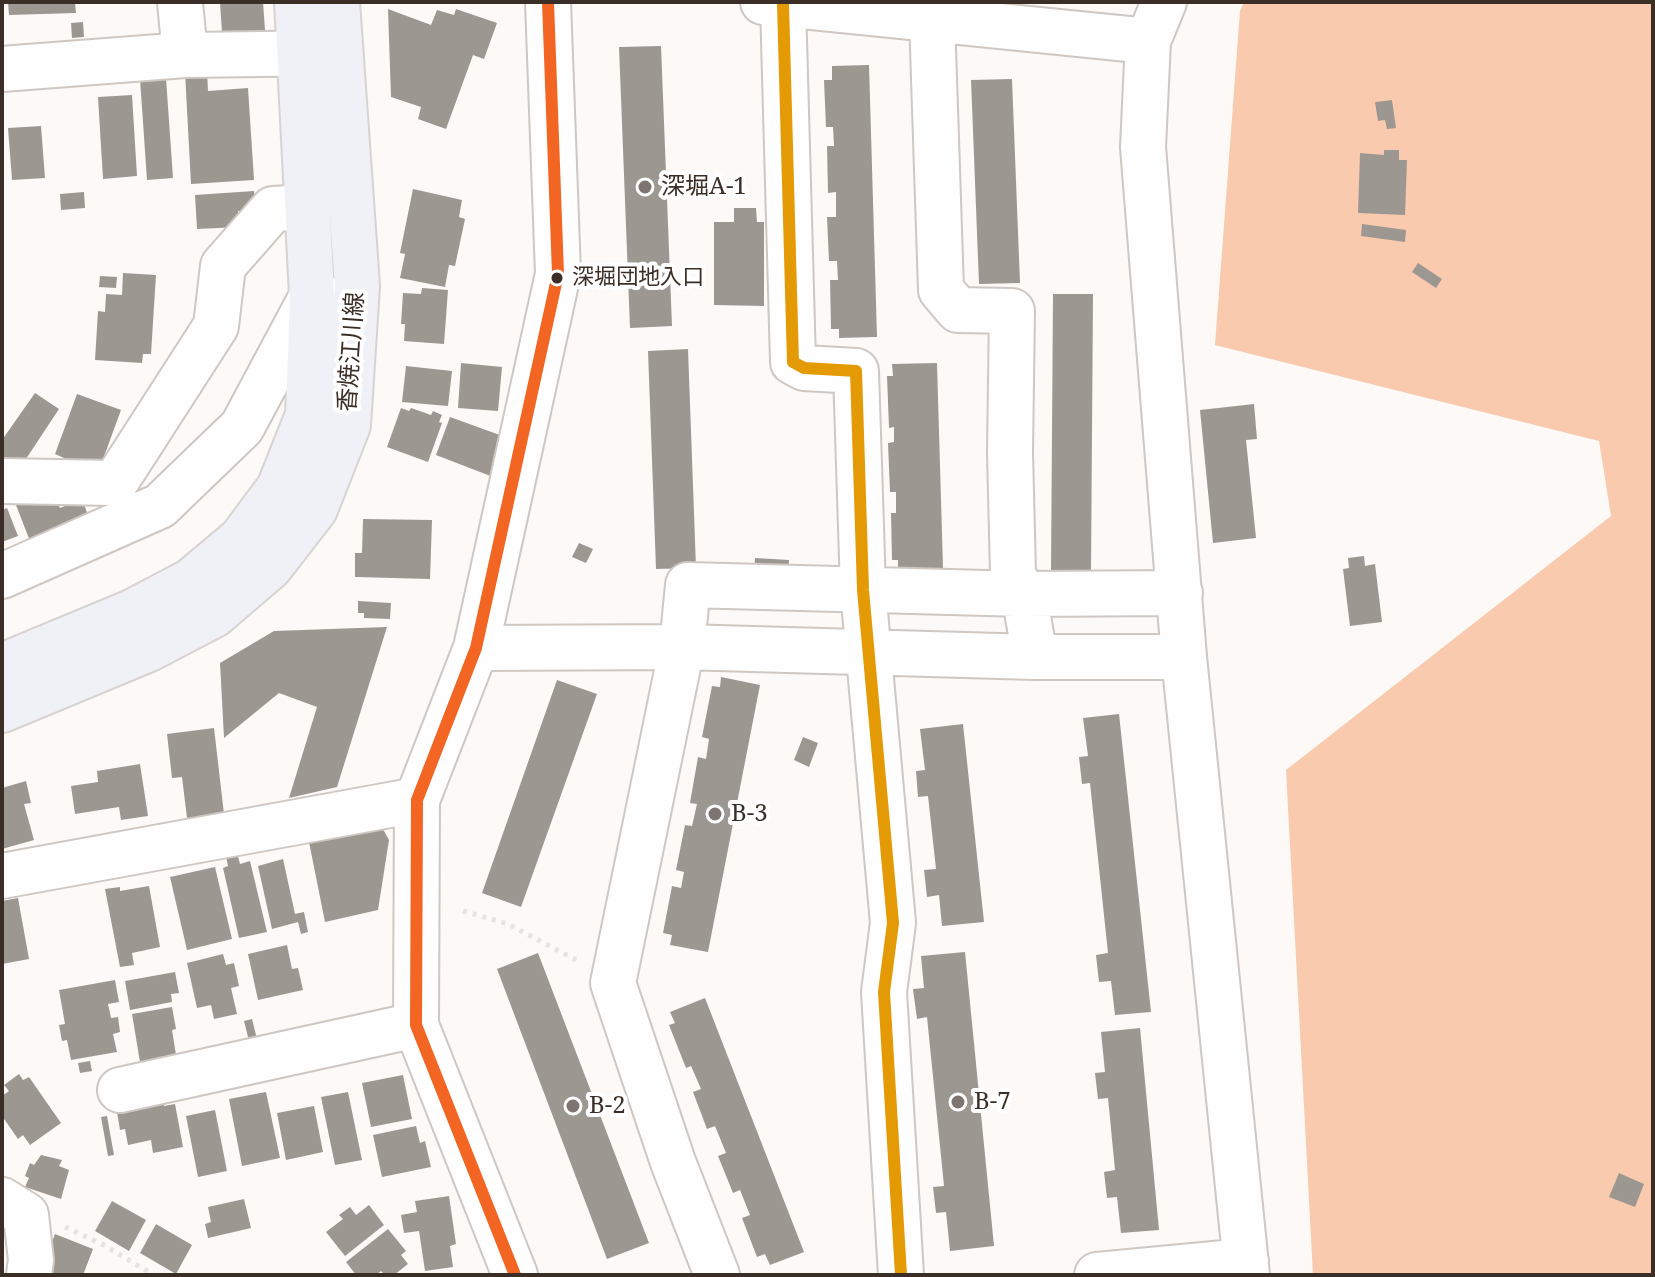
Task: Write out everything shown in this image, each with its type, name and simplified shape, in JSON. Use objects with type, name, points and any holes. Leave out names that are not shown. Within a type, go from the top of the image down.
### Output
[{"type":"main road","name":"香焼江川線","points":[[2,710],[149,649],[214,615],[270,567],[315,509],[348,425],[357,286],[319,54],[297,2]]},
{"type":"main road","name":"香焼江川線","points":[[2,666],[132,612],[191,581],[241,539],[279,488],[308,415],[312,296],[307,207],[319,54],[337,2]]},
{"type":"street","points":[[180,2],[185,55]]},
{"type":"street","points":[[515,1275],[416,1025],[417,800],[476,648],[558,274],[548,2]]},
{"type":"street","points":[[901,1275],[884,992],[893,923],[867,652],[856,371],[804,368],[793,362],[773,3],[830,5],[932,18],[999,14],[1156,22],[1143,147],[1184,657],[1246,1268],[1097,1275]]},
{"type":"street","points":[[932,18],[941,290],[958,310],[1012,311],[1010,452],[1013,575],[1024,594],[1035,657]]},
{"type":"street","points":[[2,69],[185,55],[319,54]]},
{"type":"street","points":[[2,481],[115,483],[216,326],[223,266],[273,209],[307,207]]},
{"type":"street","points":[[2,576],[160,506],[242,427],[312,296],[357,286]]},
{"type":"street","points":[[717,1275],[673,1162],[613,983],[682,647],[688,585],[1024,594],[1180,593]]},
{"type":"street","points":[[476,648],[682,647],[1035,657],[1184,657]]},
{"type":"street","points":[[2,876],[417,800]]},
{"type":"street","points":[[120,1090],[416,1025]]},
{"type":"street","points":[[14,1207],[31,1260],[29,1275]]},
{"type":"path","points":[[463,911],[508,924],[556,948],[613,983]]},
{"type":"path","points":[[14,1207],[102,1244],[154,1275]]},
{"type":"shaded area","points":[[1244,2],[1653,2],[1653,1275],[1313,1275],[1286,770],[1611,516],[1599,441],[1215,345],[1240,11]]},
{"type":"building","points":[[8,2],[75,2],[76,13],[9,15]]},
{"type":"building","points":[[220,2],[263,2],[265,30],[222,33]]},
{"type":"building","points":[[388,9],[431,25],[437,10],[454,15],[456,9],[497,23],[484,59],[473,55],[446,129],[418,119],[421,107],[391,97]]},
{"type":"building","points":[[83,22],[84,37],[72,38],[71,23]]},
{"type":"building","name":"深堀A-1","points":[[661,46],[672,326],[630,328],[619,47]]},
{"type":"building","points":[[869,65],[877,337],[839,338],[839,329],[831,329],[830,280],[838,280],[837,261],[829,261],[827,217],[836,217],[836,192],[828,193],[827,146],[834,146],[833,127],[826,127],[824,80],[832,80],[832,66]]},
{"type":"building","points":[[207,71],[208,91],[248,88],[254,180],[191,184],[185,72]]},
{"type":"building","points":[[166,78],[173,178],[147,180],[140,79]]},
{"type":"building","points":[[1012,79],[1020,283],[979,284],[971,80]]},
{"type":"building","points":[[132,95],[137,176],[103,179],[98,97]]},
{"type":"building","points":[[1392,100],[1396,128],[1387,129],[1385,120],[1378,121],[1375,102]]},
{"type":"building","points":[[41,126],[45,178],[12,180],[8,128]]},
{"type":"building","points":[[1384,150],[1399,150],[1399,160],[1407,160],[1405,215],[1358,213],[1360,153],[1384,155]]},
{"type":"building","points":[[413,189],[462,200],[459,217],[465,219],[455,266],[449,265],[445,287],[400,278],[405,254],[400,253]]},
{"type":"building","points":[[254,191],[256,210],[238,211],[239,227],[197,229],[195,195]]},
{"type":"building","points":[[84,192],[85,208],[61,210],[60,194]]},
{"type":"building","points":[[734,208],[756,208],[757,222],[764,222],[764,306],[714,305],[714,222],[734,222]]},
{"type":"building","points":[[1362,224],[1406,230],[1405,242],[1361,236]]},
{"type":"building","points":[[1418,263],[1442,279],[1436,288],[1412,272]]},
{"type":"building","points":[[123,273],[156,275],[151,354],[143,354],[142,363],[95,360],[98,311],[105,312],[106,294],[122,295]]},
{"type":"building","points":[[100,276],[117,277],[116,288],[99,287]]},
{"type":"building","points":[[422,288],[448,290],[444,344],[404,341],[405,324],[401,324],[403,293],[421,294]]},
{"type":"building","points":[[1053,294],[1093,294],[1091,570],[1051,570]]},
{"type":"building","points":[[688,349],[696,568],[656,569],[648,351]]},
{"type":"building","points":[[461,363],[502,367],[498,411],[458,408]]},
{"type":"building","points":[[937,363],[943,568],[898,569],[898,560],[892,560],[891,513],[896,513],[896,492],[890,492],[888,443],[894,442],[894,427],[889,428],[887,376],[893,376],[892,364]]},
{"type":"building","points":[[406,366],[452,371],[448,406],[402,402]]},
{"type":"building","points":[[35,393],[59,409],[22,465],[12,459],[8,465],[2,461],[2,440]]},
{"type":"building","points":[[77,394],[121,410],[98,473],[55,454]]},
{"type":"building","points":[[1254,404],[1257,439],[1246,440],[1256,538],[1213,543],[1200,410]]},
{"type":"building","points":[[401,408],[431,415],[433,411],[442,415],[428,462],[387,447]]},
{"type":"building","points":[[450,417],[508,438],[493,477],[436,455]]},
{"type":"building","points":[[54,494],[60,508],[82,499],[89,518],[30,541],[14,500]]},
{"type":"building","points":[[7,508],[18,536],[2,542],[2,510]]},
{"type":"building","points":[[363,519],[432,520],[430,579],[355,577],[355,553],[362,553]]},
{"type":"building","points":[[579,543],[593,549],[586,563],[572,557]]},
{"type":"building","points":[[1364,556],[1365,566],[1375,564],[1382,622],[1350,626],[1343,569],[1349,568],[1348,558]]},
{"type":"building","points":[[755,558],[789,560],[788,577],[754,576]]},
{"type":"building","points":[[358,601],[391,603],[390,619],[364,618],[364,613],[358,613]]},
{"type":"building","points":[[387,627],[337,787],[289,798],[317,707],[279,693],[224,738],[220,663],[274,631]]},
{"type":"building","name":"B-3","points":[[721,677],[760,685],[708,952],[670,945],[672,935],[663,933],[672,886],[681,888],[684,872],[676,870],[685,825],[692,826],[697,804],[690,803],[698,757],[706,759],[709,739],[702,737],[712,686],[720,687]]},
{"type":"building","points":[[557,680],[597,694],[521,907],[482,893]]},
{"type":"building","points":[[1119,714],[1151,1012],[1115,1015],[1111,981],[1099,982],[1096,955],[1108,953],[1090,783],[1082,784],[1079,757],[1088,756],[1083,718]]},
{"type":"building","points":[[963,724],[984,922],[942,926],[939,895],[927,897],[924,870],[936,869],[928,796],[918,797],[916,771],[925,770],[920,729]]},
{"type":"building","points":[[214,728],[224,814],[187,818],[182,777],[172,778],[167,734]]},
{"type":"building","points":[[803,737],[818,743],[809,767],[794,760]]},
{"type":"building","points":[[140,764],[148,816],[121,820],[119,807],[75,814],[71,786],[98,782],[97,771]]},
{"type":"building","points":[[26,781],[31,803],[24,804],[34,840],[2,849],[2,788]]},
{"type":"building","points":[[379,822],[389,840],[378,910],[325,922],[308,837]]},
{"type":"building","points":[[236,849],[240,864],[250,861],[267,932],[239,938],[223,868],[228,866],[225,852]]},
{"type":"building","points":[[283,859],[295,914],[304,912],[308,932],[301,934],[298,922],[272,929],[258,866]]},
{"type":"building","points":[[215,867],[232,939],[187,950],[170,877]]},
{"type":"building","points":[[149,886],[160,947],[132,953],[134,965],[120,967],[105,889],[120,887],[120,891]]},
{"type":"building","points":[[18,898],[29,959],[2,964],[2,901]]},
{"type":"building","points":[[287,945],[292,969],[298,968],[303,990],[258,1000],[248,954]]},
{"type":"building","name":"B-7","points":[[965,952],[994,1246],[950,1251],[946,1212],[936,1213],[933,1187],[944,1186],[927,1017],[917,1019],[913,989],[924,988],[921,956]]},
{"type":"building","name":"B-2","points":[[538,953],[649,1243],[607,1259],[497,969]]},
{"type":"building","points":[[223,954],[226,965],[234,963],[239,986],[231,988],[237,1014],[214,1019],[211,1005],[197,1008],[187,963]]},
{"type":"building","points":[[175,972],[179,993],[171,994],[172,1002],[130,1010],[125,981]]},
{"type":"building","points":[[115,980],[119,1002],[108,1004],[111,1018],[118,1017],[120,1032],[113,1034],[117,1052],[71,1060],[67,1040],[62,1041],[59,1025],[65,1024],[59,990]]},
{"type":"building","points":[[705,998],[804,1252],[770,1265],[765,1254],[757,1257],[742,1218],[750,1215],[740,1190],[733,1193],[718,1156],[726,1153],[715,1126],[707,1129],[693,1092],[701,1089],[691,1066],[686,1068],[669,1025],[675,1023],[670,1012]]},
{"type":"building","points":[[172,1007],[176,1055],[140,1062],[132,1014]]},
{"type":"building","points":[[252,1019],[257,1039],[249,1041],[244,1021]]},
{"type":"building","points":[[1140,1028],[1159,1230],[1121,1233],[1117,1197],[1107,1198],[1104,1172],[1115,1170],[1108,1098],[1098,1099],[1095,1073],[1105,1072],[1101,1032]]},
{"type":"building","points":[[90,1061],[92,1071],[80,1073],[78,1063]]},
{"type":"building","points":[[19,1074],[23,1080],[29,1077],[61,1123],[30,1145],[23,1135],[18,1139],[2,1116],[2,1096],[9,1091],[4,1085]]},
{"type":"building","points":[[403,1075],[412,1119],[371,1127],[362,1083]]},
{"type":"building","points":[[266,1092],[280,1158],[242,1166],[229,1099]]},
{"type":"building","points":[[348,1092],[362,1160],[335,1165],[321,1097]]},
{"type":"building","points":[[163,1098],[164,1106],[175,1104],[183,1147],[153,1153],[151,1140],[128,1145],[125,1129],[120,1130],[116,1106]]},
{"type":"building","points":[[314,1106],[323,1152],[286,1160],[277,1113]]},
{"type":"building","points":[[215,1110],[227,1171],[198,1177],[186,1116]]},
{"type":"building","points":[[107,1116],[114,1155],[108,1156],[101,1117]]},
{"type":"building","points":[[416,1126],[420,1143],[425,1141],[431,1167],[382,1177],[373,1135]]},
{"type":"building","points":[[41,1155],[62,1160],[59,1166],[69,1170],[61,1199],[25,1187],[30,1163],[34,1165]]},
{"type":"building","points":[[1619,1173],[1644,1184],[1635,1207],[1609,1197]]},
{"type":"building","points":[[449,1196],[456,1244],[450,1246],[453,1267],[425,1271],[419,1231],[404,1233],[401,1215],[417,1212],[415,1201]]},
{"type":"building","points":[[244,1199],[251,1228],[208,1238],[205,1224],[211,1222],[208,1207]]},
{"type":"building","points":[[112,1201],[146,1220],[129,1251],[95,1231]]},
{"type":"building","points":[[369,1205],[384,1225],[345,1256],[326,1232],[343,1219],[339,1215],[350,1207],[356,1215]]},
{"type":"building","points":[[156,1224],[192,1245],[176,1274],[140,1253]]},
{"type":"building","points":[[388,1229],[406,1251],[401,1255],[408,1264],[394,1275],[385,1275],[381,1271],[376,1275],[356,1275],[346,1262]]},
{"type":"building","points":[[55,1234],[93,1249],[83,1275],[52,1275],[41,1271]]},
{"type":"transit line","points":[[515,1275],[416,1025],[417,800],[476,648],[558,274],[548,2]]},
{"type":"transit line","points":[[783,4],[793,362],[804,368],[856,371],[863,590],[893,923],[884,992],[901,1275]]},
{"type":"place","name":"深堀A-1","points":[[645,187]]},
{"type":"place","name":"深堀団地入口","points":[[557,278]]},
{"type":"place","name":"B-3","points":[[715,814]]},
{"type":"place","name":"B-7","points":[[958,1102]]},
{"type":"place","name":"B-2","points":[[573,1106]]}]
